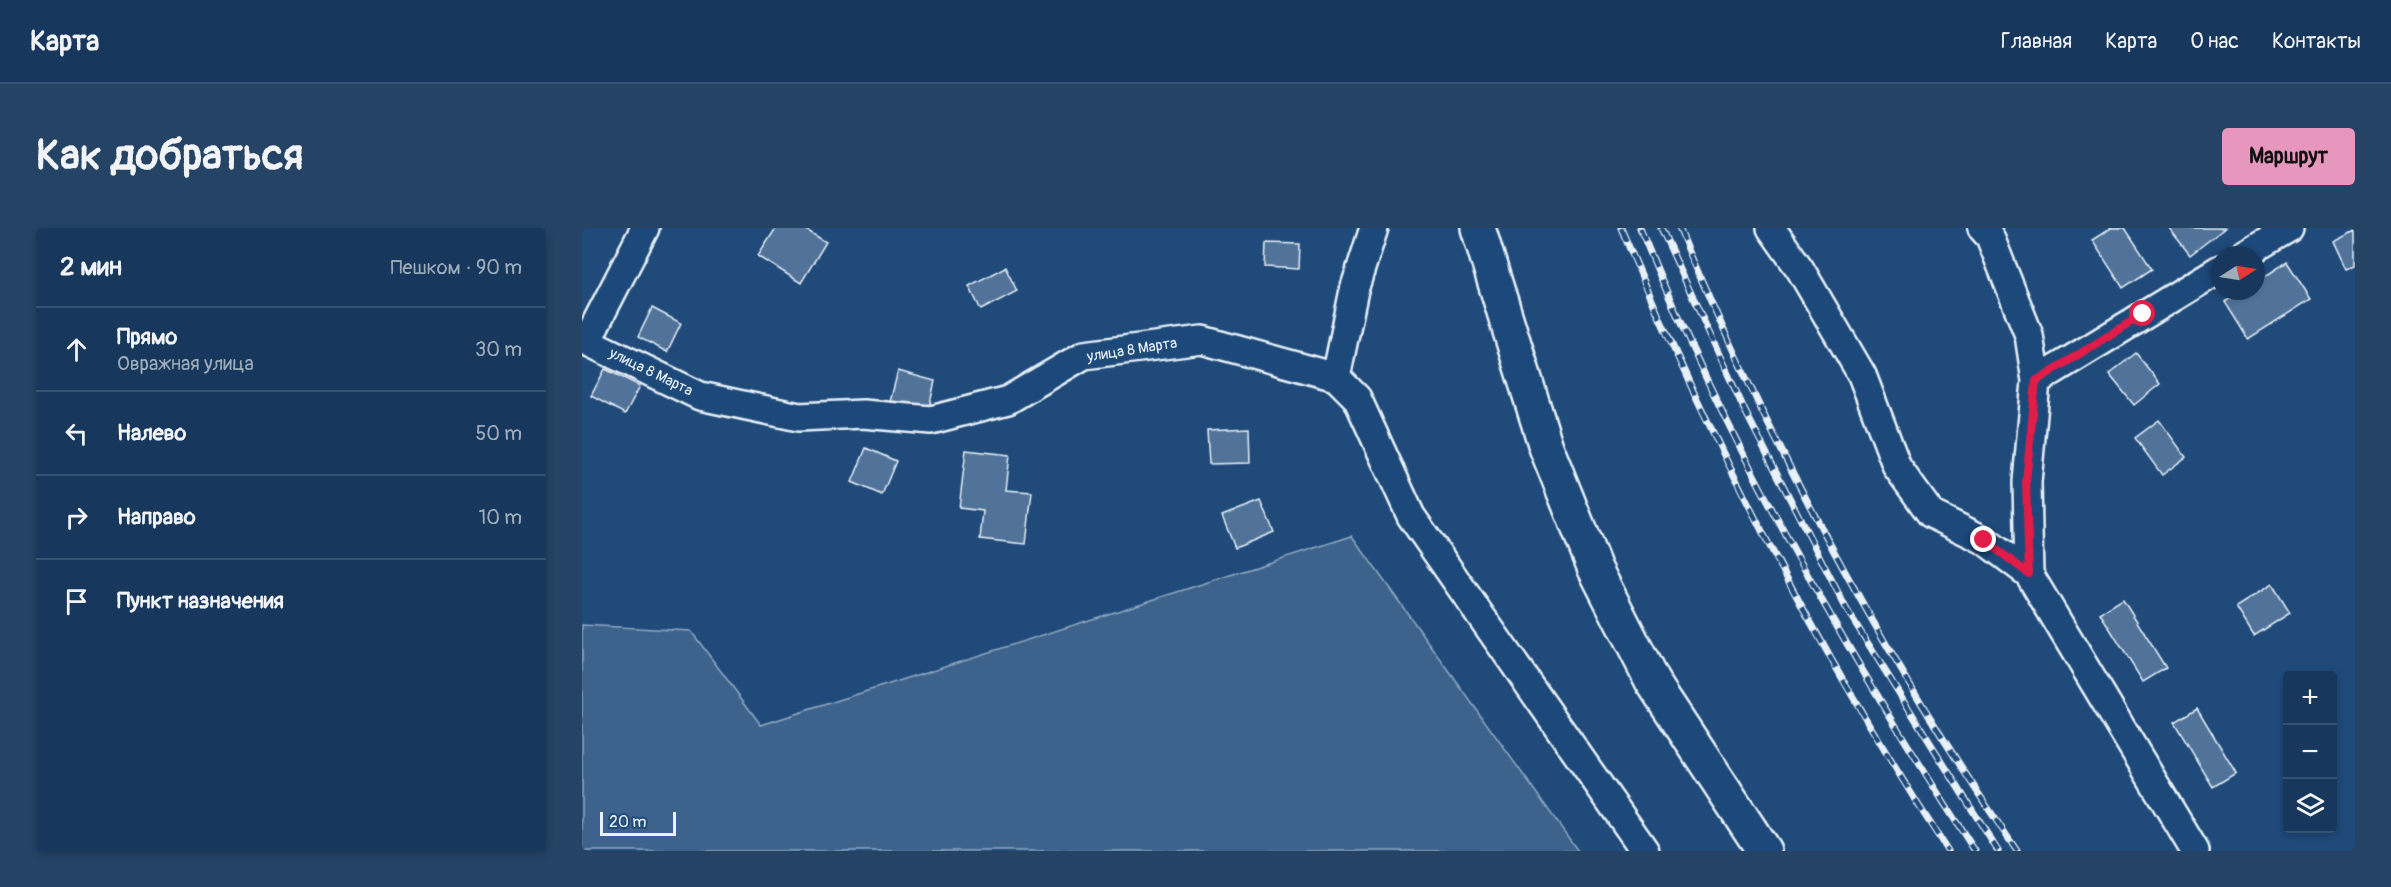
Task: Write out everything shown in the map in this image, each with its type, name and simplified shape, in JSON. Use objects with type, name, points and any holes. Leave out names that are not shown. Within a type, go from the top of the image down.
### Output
[{"type":"main road","points":[[1478,228],[1546,447],[1595,569],[1652,681],[1764,851]]},
{"type":"street","points":[[584,340],[645,228]]},
{"type":"street","points":[[1374,228],[1354,290],[1336,377],[1358,398],[1411,516],[1645,851]]},
{"type":"street","points":[[1771,228],[1806,279],[1862,375],[1896,468],[1931,514],[1984,540],[2029,574],[2195,851]]},
{"type":"street","points":[[1982,228],[1990,237],[2029,335],[2036,381],[2026,482],[2029,574]]},
{"type":"street","points":[[2258,246],[2289,228]]},
{"type":"street","points":[[2036,381],[2211,274]]},
{"type":"street","name":"улица 8 Марта","points":[[584,340],[700,396],[799,417],[863,414],[931,420],[1008,400],[1084,355],[1202,340],[1336,377]]},
{"type":"shaded area","points":[[1352,536],[1578,851],[582,851],[582,625],[691,631],[761,725]]},
{"type":"building","points":[[776,228],[803,228],[826,242],[801,283],[758,256]]},
{"type":"building","points":[[2111,228],[2125,228],[2152,269],[2123,288],[2092,240]]},
{"type":"building","points":[[2169,228],[2225,228],[2190,255]]},
{"type":"building","points":[[2355,230],[2355,265],[2346,269],[2333,241]]},
{"type":"building","points":[[1266,243],[1300,244],[1299,269],[1265,267]]},
{"type":"building","points":[[2287,262],[2311,299],[2248,339],[2225,302],[2228,300],[2265,300],[2265,276]]},
{"type":"building","points":[[1005,267],[1017,291],[981,310],[969,286]]},
{"type":"building","points":[[652,308],[681,323],[667,352],[638,337]]},
{"type":"building","points":[[2136,353],[2160,384],[2134,405],[2109,374]]},
{"type":"building","points":[[605,369],[640,386],[625,414],[591,396]]},
{"type":"building","points":[[898,371],[935,381],[928,412],[890,402]]},
{"type":"building","points":[[2159,420],[2186,457],[2162,475],[2135,438]]},
{"type":"building","points":[[1249,428],[1250,463],[1209,464],[1207,430]]},
{"type":"building","points":[[866,448],[896,461],[882,495],[852,482]]},
{"type":"building","points":[[966,450],[1010,455],[1006,490],[1032,492],[1026,544],[980,539],[983,511],[959,508]]},
{"type":"building","points":[[1261,501],[1274,532],[1235,548],[1222,516]]},
{"type":"building","points":[[2272,584],[2290,613],[2254,636],[2236,607]]},
{"type":"building","points":[[2123,599],[2166,668],[2143,682],[2100,613]]},
{"type":"building","points":[[2197,708],[2236,773],[2213,787],[2174,722]]},
{"type":"railway","points":[[1621,228],[1692,389],[1770,547],[1855,701],[1948,851]]},
{"type":"railway","points":[[1640,228],[1675,310],[1751,469],[1836,625],[1975,851]]},
{"type":"railway","points":[[1661,228],[1745,411],[1847,610],[1998,851]]},
{"type":"railway","points":[[1679,228],[1752,390],[1832,548],[1921,702],[2017,851]]},
{"type":"route","points":[[1984,540],[2029,574],[2026,482],[2036,381],[2143,314]]}]
